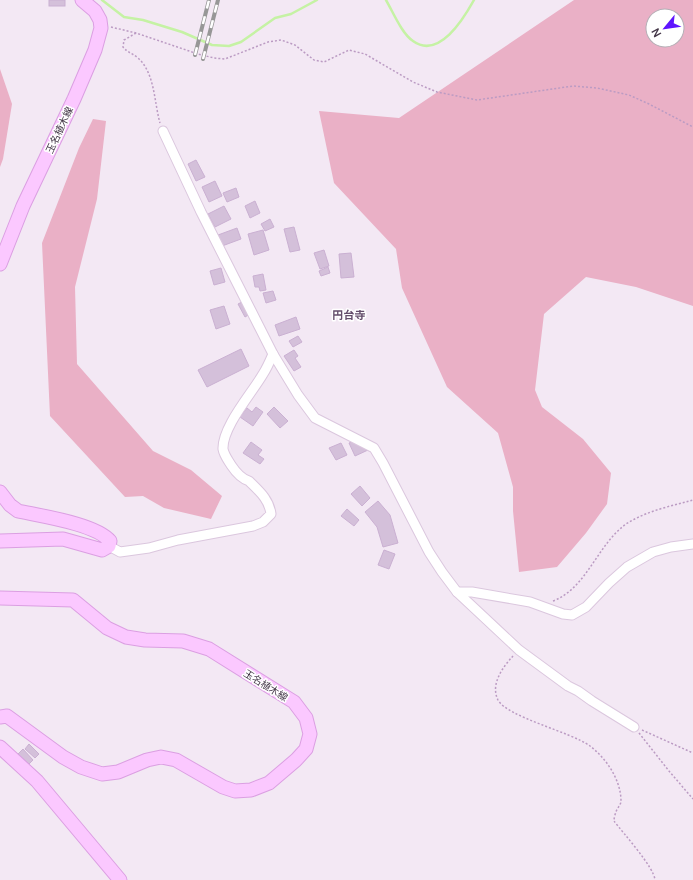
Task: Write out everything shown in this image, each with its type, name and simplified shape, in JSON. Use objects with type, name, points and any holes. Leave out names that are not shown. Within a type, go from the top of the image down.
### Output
[{"type":"main road","points":[[82,0],[95,11],[100,20],[101,28]]},
{"type":"main road","name":"玉名植木線","points":[[0,264],[23,206],[74,99],[95,50],[101,28]]},
{"type":"main road","points":[[0,492],[10,505],[18,512],[78,525],[105,535],[110,541],[109,546],[102,550],[63,540],[0,541]]},
{"type":"main road","name":"玉名植木線","points":[[0,598],[73,600],[107,628],[126,637],[145,640],[183,641],[209,649],[294,702],[306,718],[310,734],[306,749],[296,760],[269,783],[251,790],[235,791],[222,787],[176,760],[161,757],[147,760],[118,772],[102,774],[81,767],[63,757],[7,716],[0,717]]},
{"type":"main road","points":[[0,747],[37,781],[120,880]]},
{"type":"street","points":[[163,132],[201,212],[273,354],[298,395],[315,418],[374,448],[383,462],[429,552],[457,592],[519,650],[568,686],[634,727]]},
{"type":"street","points":[[109,546],[120,552],[149,548],[178,540],[253,526],[263,522],[271,514],[270,506],[265,496],[249,481],[234,470],[225,456],[223,448],[225,434],[264,373],[273,354]]},
{"type":"street","points":[[457,592],[472,592],[530,602],[563,614],[572,615],[586,607],[627,567],[653,552],[671,547],[693,544]]},
{"type":"path","points":[[101,28],[111,27],[136,33],[198,54],[225,59],[268,42],[281,40],[295,45],[314,60],[324,62],[349,50],[365,54],[412,82],[437,92],[477,100],[573,86],[597,88],[629,95],[693,127]]},
{"type":"path","points":[[136,33],[124,40],[123,46],[127,52],[138,58],[152,82],[157,111],[163,132]]},
{"type":"path","points":[[542,606],[560,598],[570,590],[583,577],[602,550],[626,524],[660,509],[693,500]]},
{"type":"path","points":[[519,650],[504,667],[497,678],[496,692],[498,701],[506,708],[517,714],[590,746],[605,762],[615,777],[620,796],[621,803],[616,812],[614,821],[645,860],[655,876],[655,880]]},
{"type":"path","points":[[634,727],[693,753]]},
{"type":"path","points":[[634,727],[693,799]]},
{"type":"shaded area","points":[[574,0],[693,0],[693,306],[636,287],[586,277],[544,314],[535,390],[542,407],[583,439],[611,473],[607,504],[586,533],[557,567],[519,572],[513,511],[513,487],[498,433],[447,387],[402,288],[396,249],[334,183],[319,111],[399,118]]},
{"type":"shaded area","points":[[0,69],[12,104],[3,159],[0,167]]},
{"type":"shaded area","points":[[93,119],[106,121],[97,199],[75,287],[77,364],[153,451],[191,470],[222,496],[211,519],[164,508],[143,496],[125,497],[50,416],[42,243],[79,148]]},
{"type":"building","points":[[49,0],[65,0],[65,6],[49,6]]},
{"type":"building","points":[[196,160],[205,177],[196,181],[188,164]]},
{"type":"building","points":[[215,181],[222,196],[209,202],[202,187]]},
{"type":"building","points":[[236,188],[239,197],[227,202],[223,193]]},
{"type":"building","points":[[255,201],[260,213],[250,218],[245,206]]},
{"type":"building","points":[[224,206],[231,219],[215,227],[208,214]]},
{"type":"building","points":[[270,219],[274,227],[265,231],[261,224]]},
{"type":"building","points":[[294,227],[300,250],[290,252],[284,229]]},
{"type":"building","points":[[237,228],[241,239],[222,246],[218,235]]},
{"type":"building","points":[[263,230],[269,250],[254,255],[248,234]]},
{"type":"building","points":[[324,250],[329,266],[320,269],[314,253]]},
{"type":"building","points":[[351,253],[354,277],[341,278],[339,254]]},
{"type":"building","points":[[328,267],[330,273],[321,276],[319,271]]},
{"type":"building","points":[[221,268],[225,282],[214,285],[210,271]]},
{"type":"building","points":[[263,274],[266,290],[260,291],[259,287],[255,287],[253,276]]},
{"type":"building","points":[[273,291],[276,300],[266,303],[263,293]]},
{"type":"building","points":[[244,301],[250,314],[245,317],[238,304]]},
{"type":"building","points":[[224,306],[230,324],[216,329],[210,310]]},
{"type":"building","points":[[296,317],[300,329],[279,336],[275,325]]},
{"type":"building","points":[[298,336],[302,342],[293,347],[289,341]]},
{"type":"building","points":[[241,349],[249,366],[207,387],[198,370]]},
{"type":"building","points":[[294,350],[298,356],[295,358],[301,367],[294,371],[284,356]]},
{"type":"building","points":[[256,407],[263,412],[253,426],[240,417],[247,408],[252,412]]},
{"type":"building","points":[[274,407],[288,421],[280,428],[267,414]]},
{"type":"building","points":[[358,439],[361,447],[366,445],[368,450],[355,456],[349,443]]},
{"type":"building","points":[[251,442],[262,450],[258,455],[264,459],[260,464],[243,453]]},
{"type":"building","points":[[341,443],[347,455],[336,460],[329,448]]},
{"type":"building","points":[[360,486],[370,498],[362,506],[351,494]]},
{"type":"building","points":[[378,501],[390,515],[398,543],[383,547],[377,527],[365,512]]},
{"type":"building","points":[[347,509],[359,520],[354,526],[341,516]]},
{"type":"building","points":[[384,550],[395,554],[389,569],[378,565]]},
{"type":"building","points":[[29,744],[39,754],[35,758],[25,749]]},
{"type":"building","points":[[23,749],[33,760],[29,764],[18,754]]},
{"type":"waterway","points":[[102,0],[124,17],[143,20],[182,32],[212,45],[229,46],[241,42],[275,18],[291,14],[317,0]]},
{"type":"waterway","points":[[386,0],[409,38],[423,45],[432,45],[441,41],[450,34],[464,17],[474,0]]},
{"type":"railway","points":[[195,55],[209,0]]},
{"type":"railway","points":[[203,59],[218,0]]},
{"type":"district","name":"円台寺","points":[[349,314]]}]
